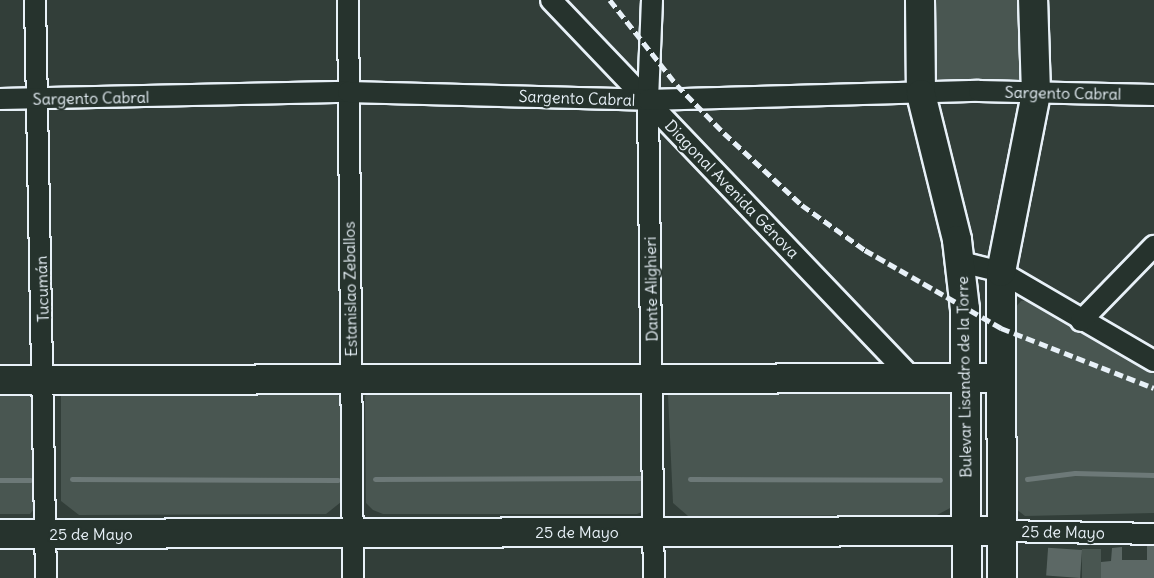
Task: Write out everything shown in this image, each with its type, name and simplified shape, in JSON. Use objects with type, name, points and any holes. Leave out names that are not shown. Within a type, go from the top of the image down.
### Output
[{"type":"street","name":"Tucumán","points":[[35,0],[34,99],[46,380],[46,578]]},
{"type":"street","name":"Estanislao Zeballos","points":[[348,0],[353,578]]},
{"type":"street","name":"Diagonal Avenida Génova","points":[[551,0],[912,378]]},
{"type":"street","name":"Dante Alighieri","points":[[652,0],[648,100],[654,578]]},
{"type":"street","name":"Bulevar Lisandro de la Torre","points":[[920,0],[921,94],[961,262],[966,378],[967,578]]},
{"type":"street","points":[[1002,578],[1002,273],[1036,93],[1033,0]]},
{"type":"street","name":"Sargento Cabral","points":[[0,99],[348,92],[648,100],[921,94],[1154,95]]},
{"type":"street","points":[[1081,321],[1154,246]]},
{"type":"street","points":[[961,262],[1002,273],[1081,321],[1154,361]]},
{"type":"street","points":[[0,380],[1001,378]]},
{"type":"street","name":"25 de Mayo","points":[[0,534],[1001,531],[1154,534]]},
{"type":"shaded area","points":[[932,0],[1019,0],[1019,80],[932,80]]},
{"type":"shaded area","points":[[1031,300],[1154,369],[1154,513],[1025,516],[1012,506],[1009,315],[1021,301]]},
{"type":"shaded area","points":[[378,386],[644,392],[647,510],[637,514],[383,514],[373,510],[366,503],[365,396]]},
{"type":"shaded area","points":[[0,387],[31,387],[41,398],[39,503],[30,514],[0,514]]},
{"type":"shaded area","points":[[679,387],[948,390],[952,398],[952,507],[937,515],[688,516],[673,503],[668,395]]},
{"type":"shaded area","points":[[335,391],[340,398],[345,452],[343,487],[341,502],[326,514],[79,515],[61,501],[61,393]]},
{"type":"shaded area","points":[[1082,549],[1101,549],[1101,578],[1082,578]]},
{"type":"building","points":[[1147,546],[1154,546],[1154,578],[1101,578],[1101,562],[1111,561],[1112,548],[1122,547],[1122,560],[1147,560]]},
{"type":"building","points":[[1048,548],[1082,550],[1080,578],[1046,576]]},
{"type":"waterway","points":[[1027,479],[1075,473],[1154,475]]},
{"type":"waterway","points":[[375,479],[645,478]]},
{"type":"waterway","points":[[72,479],[338,480]]},
{"type":"waterway","points":[[690,479],[940,480]]},
{"type":"waterway","points":[[0,480],[30,480]]},
{"type":"railway","points":[[610,0],[677,85],[724,133],[802,205],[865,250],[1001,328],[1154,388]]}]
